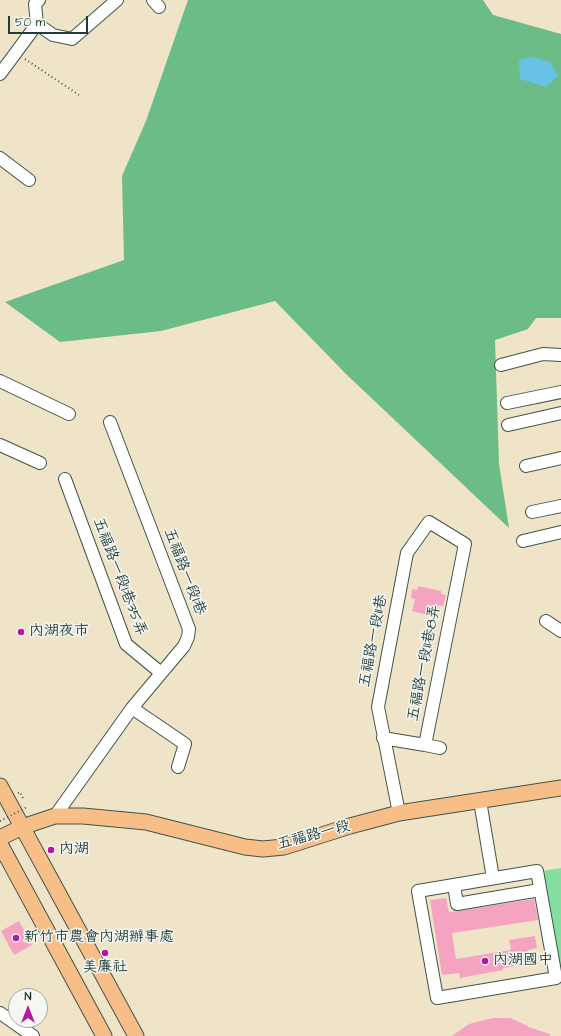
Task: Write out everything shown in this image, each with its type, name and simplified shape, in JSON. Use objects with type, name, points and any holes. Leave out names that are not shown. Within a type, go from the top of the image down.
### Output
[{"type":"main road","points":[[0,786],[136,1036]]},
{"type":"main road","name":"五福路一段","points":[[0,838],[22,827],[55,816],[83,816],[146,822],[263,849],[284,847],[350,826],[398,813],[561,788]]},
{"type":"main road","points":[[0,844],[104,1036]]},
{"type":"lane","points":[[0,74],[37,24],[35,4],[39,0]]},
{"type":"lane","points":[[37,24],[53,36],[72,39],[117,0]]},
{"type":"lane","points":[[0,158],[29,180]]},
{"type":"lane","points":[[501,365],[543,354],[561,355]]},
{"type":"lane","points":[[0,381],[69,414]]},
{"type":"lane","points":[[508,403],[561,392]]},
{"type":"lane","points":[[508,425],[561,413]]},
{"type":"lane","name":"五福路一段1巷","points":[[55,816],[132,708],[184,646],[188,637],[189,629],[110,422]]},
{"type":"lane","points":[[0,445],[40,463]]},
{"type":"lane","points":[[526,466],[561,458]]},
{"type":"lane","name":"五福路一段1巷35弄","points":[[65,479],[126,644],[161,673]]},
{"type":"lane","points":[[532,512],[561,506]]},
{"type":"lane","name":"五福路一段11巷","points":[[398,813],[378,707],[407,553],[429,522],[465,544]]},
{"type":"lane","points":[[523,541],[561,532]]},
{"type":"lane","name":"五福路一段11巷8弄","points":[[383,738],[426,745],[465,544]]},
{"type":"lane","points":[[546,621],[561,631]]},
{"type":"lane","points":[[132,708],[185,744],[178,767]]},
{"type":"lane","points":[[426,745],[440,748]]},
{"type":"lane","points":[[480,801],[493,878]]},
{"type":"lane","points":[[537,871],[556,978],[437,998],[418,891],[493,878],[537,871]]},
{"type":"lane","points":[[454,885],[457,904],[540,890]]},
{"type":"lane","points":[[0,1012],[33,1036]]},
{"type":"path","points":[[15,53],[79,95]]},
{"type":"path","points":[[0,821],[26,807]]},
{"type":"green space","points":[[188,0],[483,0],[493,15],[561,34],[561,318],[536,318],[528,329],[495,340],[499,464],[509,528],[346,374],[275,301],[161,331],[60,342],[5,302],[124,260],[122,176],[146,121]]},
{"type":"green space","points":[[561,868],[561,971],[543,871]]},
{"type":"water","points":[[533,57],[550,62],[558,76],[546,87],[520,79],[519,60]]},
{"type":"building","points":[[418,586],[441,591],[441,594],[446,595],[443,606],[439,605],[436,617],[412,611],[415,599],[411,598],[412,589],[417,590]]},
{"type":"building","points":[[446,898],[449,912],[534,899],[538,920],[452,933],[456,959],[511,950],[509,940],[535,936],[537,948],[528,950],[531,964],[503,968],[503,970],[460,978],[459,973],[442,975],[430,900]]},
{"type":"building","name":"新竹市農會內湖辦事處","points":[[19,921],[32,945],[14,955],[1,931]]},
{"type":"building","points":[[493,1018],[510,1018],[528,1027],[550,1034],[550,1036],[452,1036],[469,1024]]},
{"type":"place","name":"內湖夜市","points":[[21,632]]},
{"type":"place","name":"內湖","points":[[51,850]]},
{"type":"place","name":"新竹市農會內湖辦事處","points":[[16,938]]},
{"type":"place","name":"美廉社","points":[[105,953]]},
{"type":"place","name":"內湖國中","points":[[485,961]]}]
